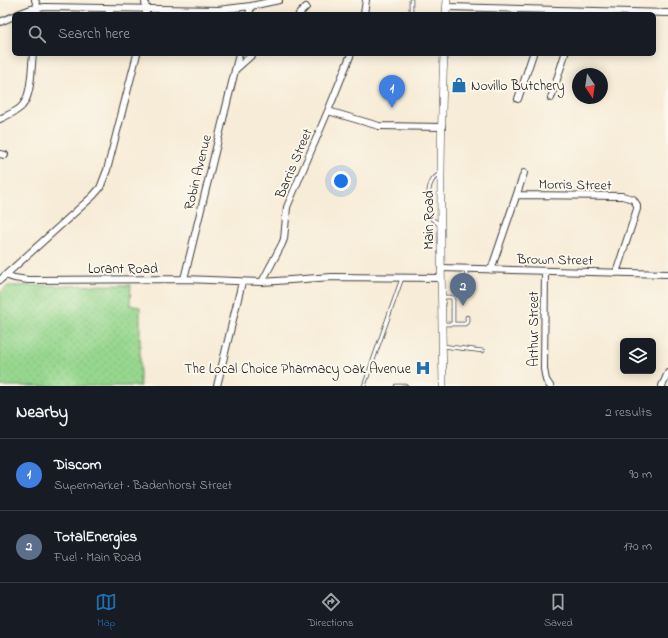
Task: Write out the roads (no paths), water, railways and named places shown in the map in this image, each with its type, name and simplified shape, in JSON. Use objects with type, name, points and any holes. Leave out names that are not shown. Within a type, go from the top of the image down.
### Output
[{"type":"street","points":[[35,0],[37,11],[109,8],[146,12],[218,10],[251,6],[278,0]]},
{"type":"street","points":[[145,0],[146,12]]},
{"type":"street","points":[[364,12],[366,0]]},
{"type":"street","points":[[250,12],[251,6]]},
{"type":"street","points":[[301,12],[306,7]]},
{"type":"street","points":[[447,7],[547,12]]},
{"type":"street","points":[[656,13],[668,13]]},
{"type":"street","points":[[0,22],[12,17]]},
{"type":"street","points":[[0,119],[22,107],[26,100],[33,56]]},
{"type":"street","points":[[3,277],[84,206],[100,188],[107,170],[136,56]]},
{"type":"street","name":"Robin Avenue","points":[[184,280],[238,56]]},
{"type":"street","points":[[235,70],[251,56]]},
{"type":"street","name":"Barris Street","points":[[262,282],[282,244],[289,202],[350,56]]},
{"type":"street","name":"Main Road","points":[[443,386],[441,324],[441,226],[444,56]]},
{"type":"street","points":[[518,99],[532,56]]},
{"type":"street","points":[[551,98],[564,56]]},
{"type":"street","points":[[328,111],[379,126],[442,127]]},
{"type":"street","points":[[491,270],[524,173]]},
{"type":"street","name":"Morris Street","points":[[517,195],[622,196],[634,199],[637,209],[616,273]]},
{"type":"street","name":"Brown Street","points":[[441,268],[668,274]]},
{"type":"street","name":"Arthur Street","points":[[545,271],[544,369],[546,380],[550,386]]},
{"type":"street","name":"Lorant Road","points":[[3,277],[28,280],[184,280],[242,282]]},
{"type":"street","points":[[217,386],[242,282],[332,277],[441,278]]},
{"type":"street","points":[[662,386],[668,373]]},
{"type":"lane","points":[[411,0],[411,12]]},
{"type":"lane","points":[[428,198],[429,188],[433,178],[442,173]]},
{"type":"lane","points":[[428,210],[432,219],[441,226]]},
{"type":"lane","points":[[466,269],[467,295]]},
{"type":"lane","points":[[364,386],[402,278]]},
{"type":"lane","points":[[441,297],[451,297],[453,299],[453,324]]},
{"type":"lane","points":[[441,324],[466,324],[467,317]]},
{"type":"lane","points":[[442,346],[483,351]]},
{"type":"lane","points":[[396,386],[406,386]]},
{"type":"place","name":"Novillo Butchery","points":[[459,85]]},
{"type":"place","name":"Discom","points":[[392,108]]},
{"type":"place","name":"TotalEnergies","points":[[463,306]]},
{"type":"place","name":"The Local Choice Pharmacy Oak Avenue","points":[[423,368]]}]
